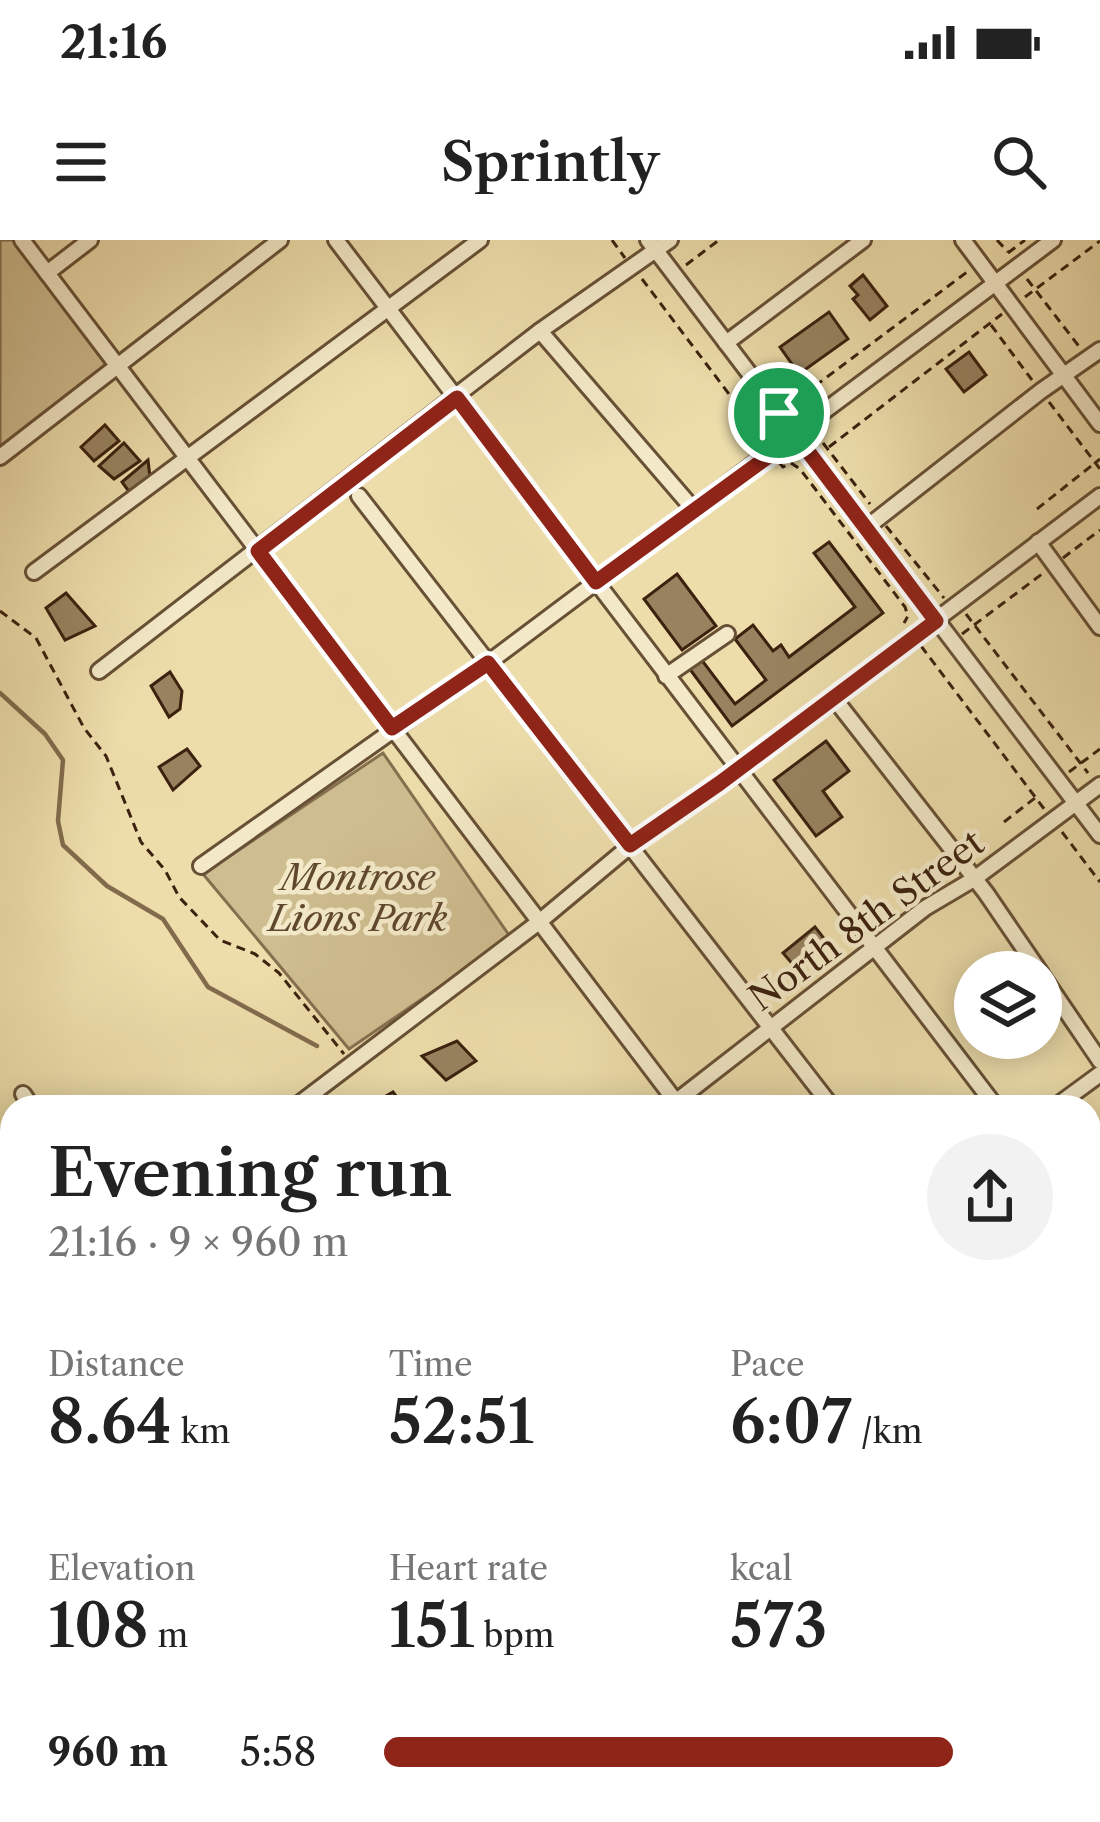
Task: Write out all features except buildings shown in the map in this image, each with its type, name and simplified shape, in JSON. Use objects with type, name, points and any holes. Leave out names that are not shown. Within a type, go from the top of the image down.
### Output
[{"type":"street","points":[[22,240],[668,1095]]},
{"type":"street","points":[[47,273],[90,240]]},
{"type":"street","points":[[0,457],[280,240]]},
{"type":"street","points":[[336,240],[987,1095]]},
{"type":"street","points":[[34,572],[480,240]]},
{"type":"street","points":[[99,671],[541,331],[634,269],[652,245],[670,240]]},
{"type":"street","points":[[726,343],[862,240]]},
{"type":"street","points":[[963,240],[1100,424]]},
{"type":"street","points":[[201,866],[488,663],[1053,240]]},
{"type":"street","points":[[652,245],[1100,836]]},
{"type":"street","points":[[541,331],[694,511]]},
{"type":"street","points":[[866,528],[1094,354]]},
{"type":"street","points":[[359,496],[823,1095]]},
{"type":"street","points":[[311,1095],[539,922],[630,845],[1100,496]]},
{"type":"street","points":[[1038,542],[1100,627]]},
{"type":"street","points":[[666,676],[727,634]]},
{"type":"street","points":[[833,697],[1025,951]]},
{"type":"street","name":"North 8th Street","points":[[687,1095],[874,946],[1100,785]]},
{"type":"street","points":[[1062,1005],[1100,1060]]},
{"type":"street","points":[[1071,1095],[1100,1074]]},
{"type":"path","points":[[612,240],[783,466],[796,466],[905,607],[908,616],[903,622],[1100,882]]},
{"type":"path","points":[[617,247],[626,240]]},
{"type":"path","points":[[685,266],[719,240]]},
{"type":"path","points":[[991,253],[999,242],[1008,253],[1025,240]]},
{"type":"path","points":[[1021,300],[1100,241]]},
{"type":"path","points":[[756,430],[967,272]]},
{"type":"path","points":[[1028,279],[1094,354]]},
{"type":"path","points":[[651,291],[663,282]]},
{"type":"path","points":[[827,448],[1004,313]]},
{"type":"path","points":[[1036,509],[1100,459]]},
{"type":"path","points":[[975,625],[1100,530]]},
{"type":"path","points":[[0,611],[36,638],[84,728],[106,756],[140,842],[165,870],[179,897],[220,940],[256,954],[279,973],[352,1064]]},
{"type":"path","points":[[1081,764],[1100,749]]},
{"type":"path","points":[[1004,822],[1036,798]]},
{"type":"green space","points":[[0,240],[22,240],[116,364],[0,453]]},
{"type":"green space","name":"Montrose Lions Park","points":[[383,753],[511,938],[349,1049],[203,874]]},
{"type":"waterway","points":[[0,693],[45,734],[63,760],[58,821],[63,845],[107,886],[163,919],[208,987],[317,1046]]},
{"type":"route","points":[[457,398],[596,582],[773,453],[756,430],[779,413],[936,621],[630,845],[488,663],[392,728],[258,551],[457,398]]}]
